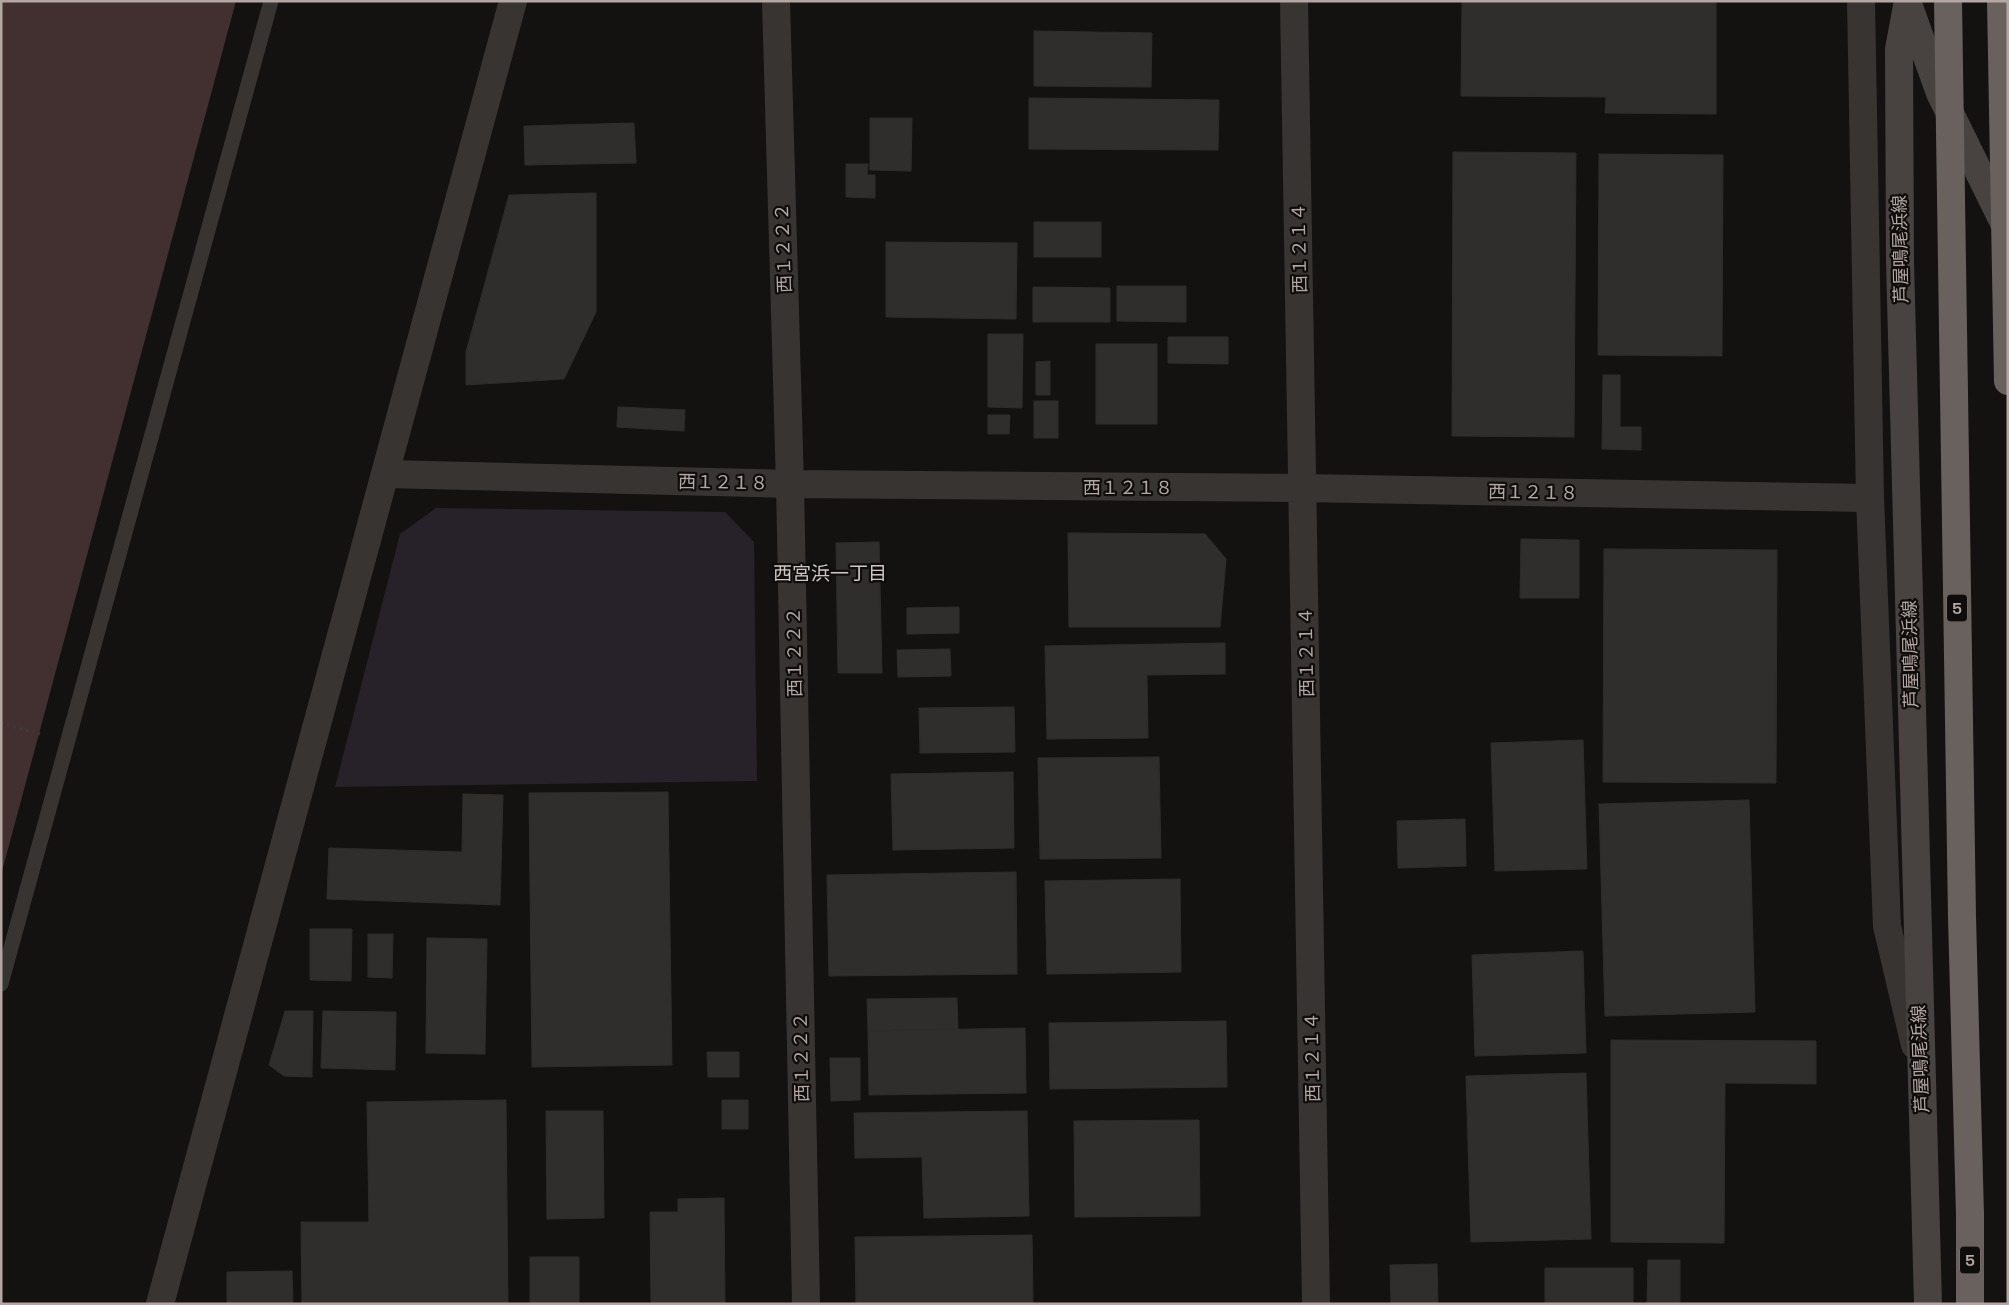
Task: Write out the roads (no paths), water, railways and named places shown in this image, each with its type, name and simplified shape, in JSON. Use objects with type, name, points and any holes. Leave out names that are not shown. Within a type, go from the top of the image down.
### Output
[{"type":"highway","name":"5","points":[[1948,1],[1962,897],[1970,1215],[1970,1304]]},
{"type":"highway","points":[[2001,1],[2008,381]]},
{"type":"main road","name":"芦屋鳴尾浜線","points":[[1908,3],[1940,93],[2008,231]]},
{"type":"main road","name":"芦屋鳴尾浜線","points":[[1908,3],[1899,49],[1900,252],[1920,1068],[1928,1304]]},
{"type":"street","points":[[160,1304],[513,1]]},
{"type":"street","name":"西１２２２","points":[[776,1],[790,484],[806,1304]]},
{"type":"street","name":"西１２１４","points":[[1294,1],[1316,1304]]},
{"type":"street","points":[[1862,1],[1870,498],[1887,926],[1920,1068]]},
{"type":"street","name":"西１２１８","points":[[386,474],[790,484],[1303,488],[1870,498]]},
{"type":"lane","points":[[1,984],[271,1]]},
{"type":"district","name":"西宮浜一丁目","points":[[830,573]]}]
